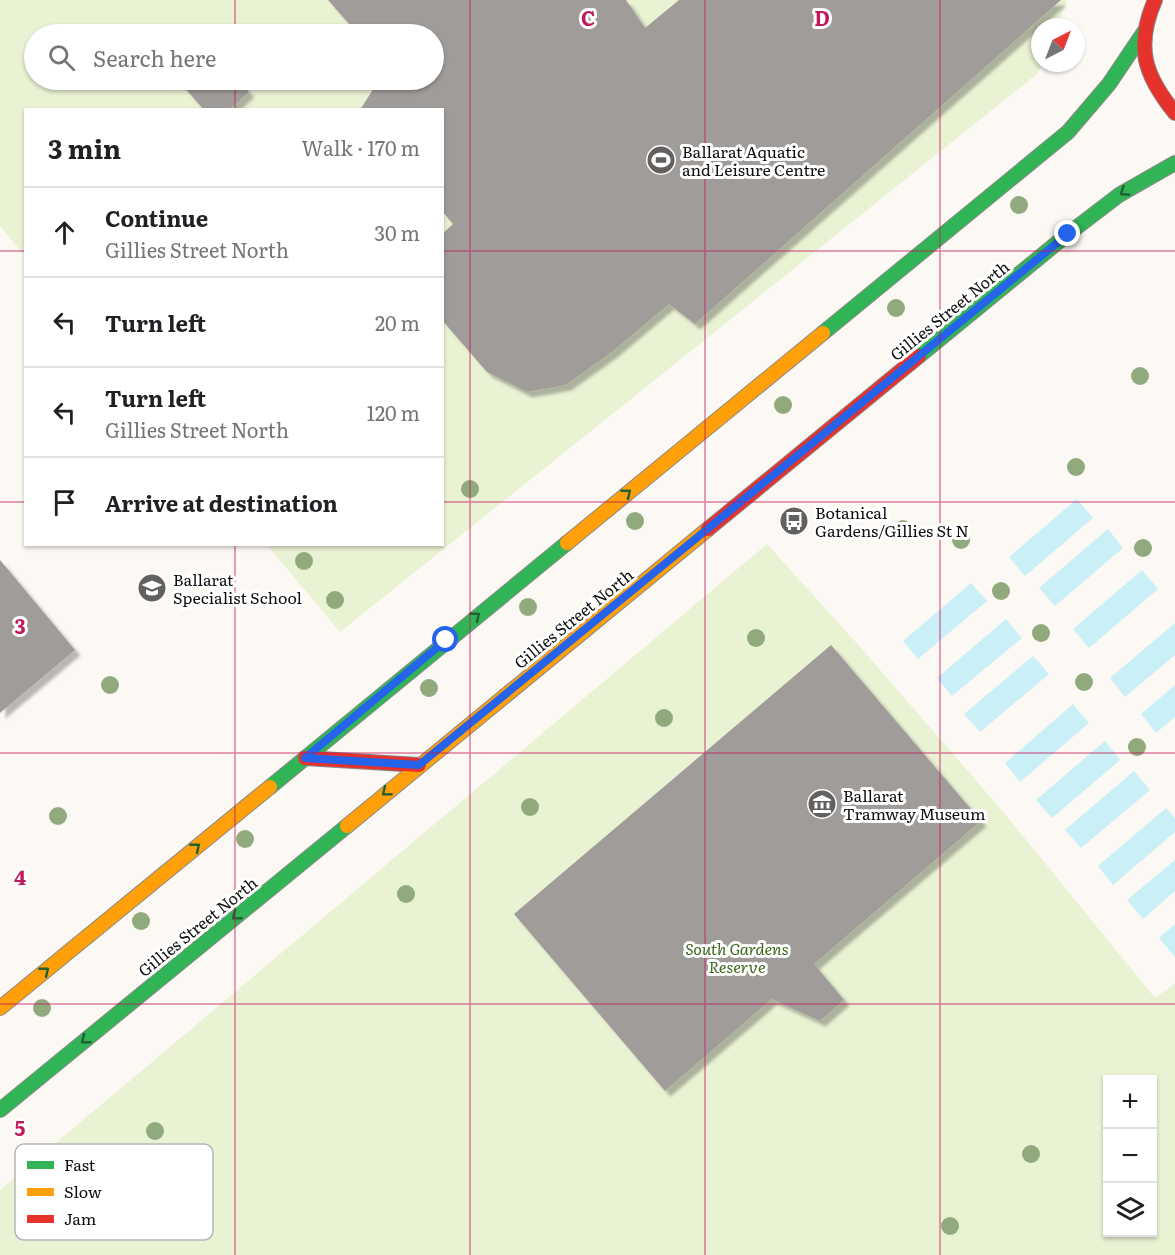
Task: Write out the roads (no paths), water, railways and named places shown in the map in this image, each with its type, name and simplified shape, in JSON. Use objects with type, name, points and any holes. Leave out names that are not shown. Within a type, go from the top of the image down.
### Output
[{"type":"main road","points":[[1155,0],[1144,32],[1144,56],[1149,78],[1161,98],[1175,113]]},
{"type":"main road","points":[[0,1008],[1068,132],[1107,88],[1144,32]]},
{"type":"main road","name":"Gillies Street North","points":[[0,1110],[1068,234],[1119,195],[1175,163]]},
{"type":"main road","points":[[305,758],[419,765]]},
{"type":"water","points":[[1077,499],[1093,518],[1025,576],[1009,557]]},
{"type":"water","points":[[1108,529],[1123,548],[1055,606],[1039,588]]},
{"type":"water","points":[[1142,570],[1158,589],[1089,648],[1073,629]]},
{"type":"water","points":[[971,583],[987,601],[918,659],[903,641]]},
{"type":"water","points":[[1006,619],[1022,638],[952,696],[937,678]]},
{"type":"water","points":[[1175,623],[1175,655],[1125,697],[1110,678]]},
{"type":"water","points":[[1033,656],[1049,674],[980,732],[964,714]]},
{"type":"water","points":[[1175,685],[1175,717],[1156,733],[1141,714]]},
{"type":"water","points":[[1073,704],[1089,723],[1020,782],[1005,763]]},
{"type":"water","points":[[1105,741],[1120,760],[1052,818],[1036,800]]},
{"type":"water","points":[[1134,771],[1150,790],[1081,848],[1065,830]]},
{"type":"water","points":[[1166,808],[1175,818],[1175,832],[1113,885],[1098,866]]},
{"type":"water","points":[[1175,860],[1175,891],[1143,919],[1127,900]]},
{"type":"water","points":[[1175,924],[1175,957],[1159,938]]},
{"type":"place","name":"Ballarat Aquatic and Leisure Centre","points":[[661,160]]},
{"type":"place","name":"Botanical Gardens/Gillies St N","points":[[794,521]]},
{"type":"place","name":"Ballarat Specialist School","points":[[152,588]]},
{"type":"place","name":"Ballarat Tramway Museum","points":[[822,804]]},
{"type":"park label","name":"South Gardens Reserve","points":[[737,957]]}]
